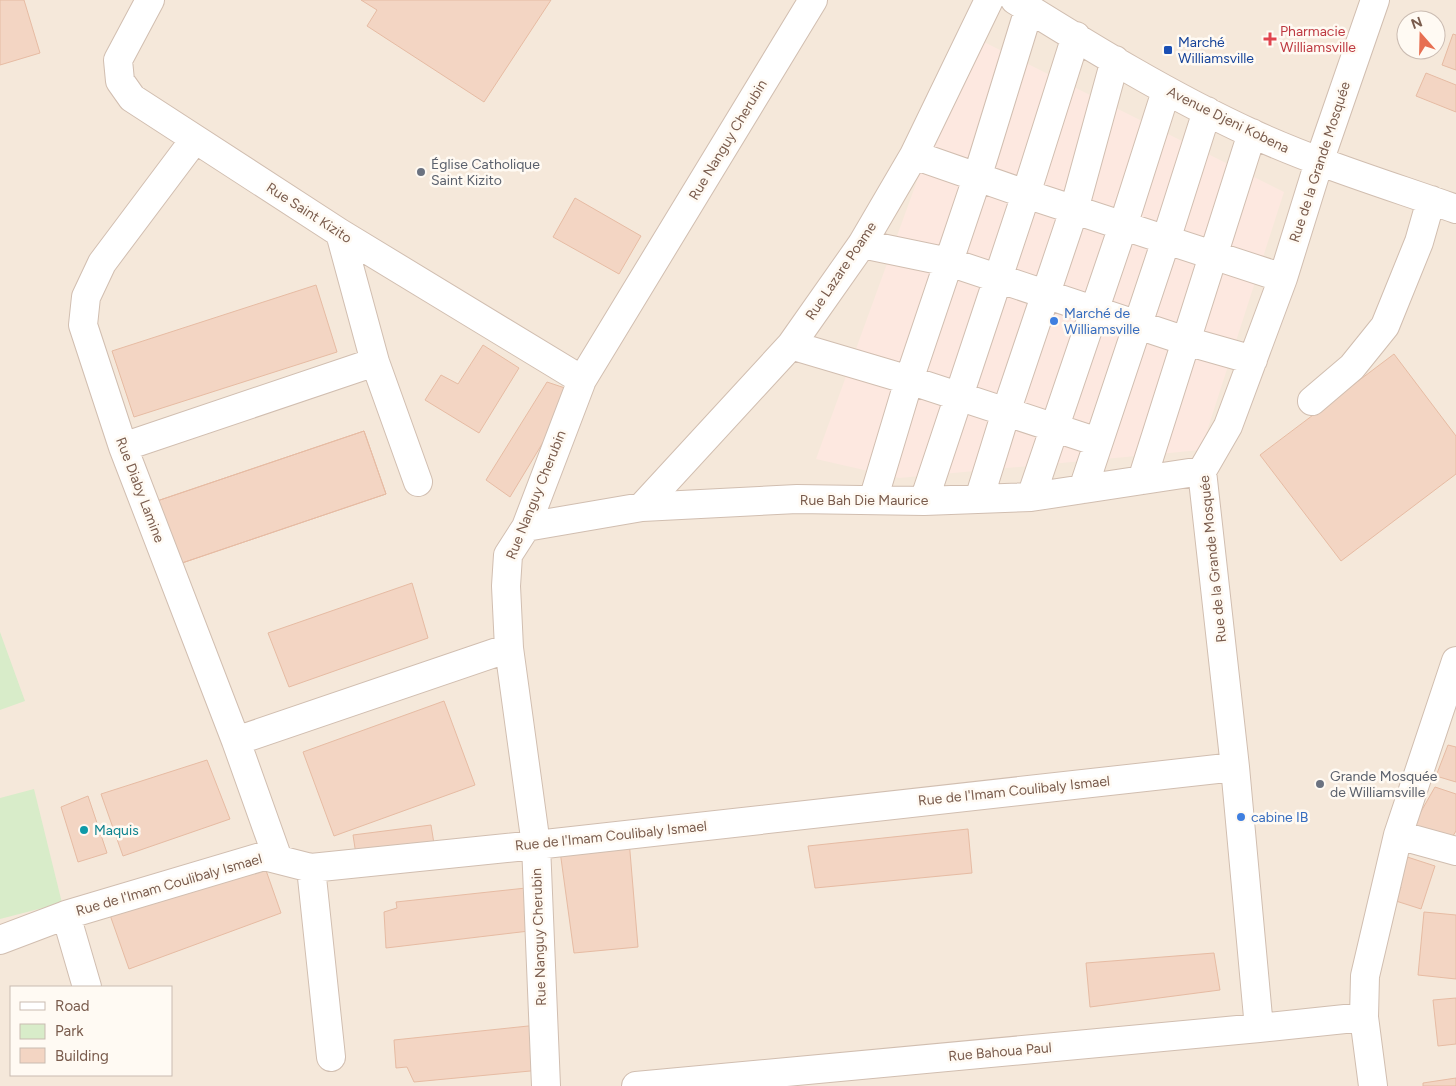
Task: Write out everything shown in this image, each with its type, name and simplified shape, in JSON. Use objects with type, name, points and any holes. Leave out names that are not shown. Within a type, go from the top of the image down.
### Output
[{"type":"street","name":"Rue Saint Kizito","points":[[150,0],[118,60],[120,80],[132,98],[340,233],[582,380]]},
{"type":"street","name":"Rue Nanguy Cherubin","points":[[546,1086],[536,845],[509,648],[506,586],[508,555],[526,527],[582,380],[813,0]]},
{"type":"street","name":"Rue Lazare Poame","points":[[642,507],[791,345],[862,244],[914,155],[989,0]]},
{"type":"street","name":"Rue de la Grande Mosquée","points":[[1259,1028],[1235,767],[1202,471],[1228,426],[1253,360],[1283,278],[1319,162],[1375,0]]},
{"type":"street","points":[[874,500],[909,380],[977,178],[1022,4]]},
{"type":"street","name":"Avenue Djeni Kobena","points":[[1022,4],[1166,91],[1252,133],[1319,162],[1444,204]]},
{"type":"street","points":[[924,501],[1026,194],[1076,36]]},
{"type":"street","points":[[979,499],[1006,412],[1074,210],[1115,60]]},
{"type":"street","points":[[1031,498],[1123,226],[1166,91]]},
{"type":"street","points":[[1083,490],[1207,110]]},
{"type":"street","points":[[1142,480],[1252,133]]},
{"type":"street","name":"Rue Diaby Lamine","points":[[195,139],[102,263],[86,297],[83,325],[123,447],[236,741],[278,859]]},
{"type":"street","points":[[914,155],[977,178],[1283,278]]},
{"type":"street","points":[[1312,401],[1352,367],[1384,326],[1419,242],[1444,204]]},
{"type":"street","points":[[340,233],[375,362],[418,482]]},
{"type":"street","points":[[862,244],[949,262],[1186,340],[1253,360]]},
{"type":"street","points":[[791,345],[909,380],[1098,442]]},
{"type":"street","points":[[123,447],[375,362]]},
{"type":"street","name":"Rue Bah Die Maurice","points":[[526,527],[642,507],[797,500],[924,501],[1031,498],[1202,471]]},
{"type":"street","points":[[236,741],[509,648]]},
{"type":"street","points":[[1372,1086],[1364,1016],[1365,976],[1398,835],[1456,661]]},
{"type":"street","name":"Rue de l'Imam Coulibaly Ismael","points":[[0,940],[66,915],[264,856],[311,868],[536,845],[1235,767]]},
{"type":"street","points":[[1398,835],[1456,851]]},
{"type":"street","points":[[311,868],[331,1057]]},
{"type":"street","points":[[66,915],[87,986]]},
{"type":"street","name":"Rue Bahoua Paul","points":[[636,1086],[1259,1028],[1364,1016]]},
{"type":"shaded area","points":[[0,0],[1456,0],[1456,1086],[0,1086]]},
{"type":"shaded area","name":"Marché de Williamsville","points":[[970,35],[1284,192],[1201,450],[899,478],[816,459]]},
{"type":"green space","points":[[0,632],[25,701],[0,710]]},
{"type":"green space","points":[[34,789],[62,903],[0,919],[0,798]]},
{"type":"building","points":[[0,0],[24,0],[40,53],[0,65]]},
{"type":"building","points":[[361,0],[551,0],[484,102],[367,26],[377,10]]},
{"type":"building","points":[[1453,34],[1456,35],[1456,70],[1442,65],[1444,60],[1446,60],[1446,54]]},
{"type":"building","points":[[1426,73],[1456,85],[1456,112],[1416,96]]},
{"type":"building","points":[[575,198],[641,236],[619,274],[553,237]]},
{"type":"building","points":[[316,285],[337,352],[134,417],[112,351]]},
{"type":"building","points":[[483,345],[519,368],[479,433],[425,400],[441,375],[458,384]]},
{"type":"building","points":[[1394,354],[1456,436],[1456,474],[1341,561],[1260,455]]},
{"type":"building","points":[[547,382],[574,391],[510,497],[486,480]]},
{"type":"building","points":[[364,431],[386,494],[179,564],[157,501]]},
{"type":"building","points":[[364,431],[386,494],[179,564],[157,501]]},
{"type":"building","points":[[412,583],[428,638],[289,687],[268,633]]},
{"type":"building","points":[[444,701],[475,785],[334,836],[303,752]]},
{"type":"building","points":[[1448,745],[1456,747],[1456,782],[1436,776]]},
{"type":"building","points":[[207,760],[230,819],[123,856],[101,794]]},
{"type":"building","points":[[1435,787],[1456,794],[1456,831],[1451,839],[1411,829]]},
{"type":"building","name":"Maquis","points":[[88,796],[107,853],[78,862],[61,807]]},
{"type":"building","points":[[431,825],[435,850],[357,861],[353,835]]},
{"type":"building","points":[[968,829],[972,873],[815,888],[808,846]]},
{"type":"building","points":[[629,840],[638,947],[574,953],[560,851]]},
{"type":"building","points":[[1398,854],[1435,866],[1421,909],[1396,901],[1401,887],[1388,883]]},
{"type":"building","points":[[262,859],[281,913],[129,969],[110,915]]},
{"type":"building","points":[[526,888],[529,931],[386,948],[384,912],[397,908],[396,902]]},
{"type":"building","points":[[1424,912],[1456,915],[1456,979],[1418,975]]},
{"type":"building","points":[[1214,953],[1220,990],[1090,1007],[1086,963]]},
{"type":"building","points":[[1456,998],[1456,1044],[1438,1046],[1433,1000]]},
{"type":"building","points":[[538,1025],[541,1070],[414,1082],[407,1067],[396,1068],[394,1040]]},
{"type":"building","points":[[1456,1078],[1456,1086],[1423,1086],[1423,1083]]},
{"type":"place","name":"Pharmacie Williamsville","points":[[1270,39]]},
{"type":"place","name":"Marché Williamsville","points":[[1168,50]]},
{"type":"place","name":"Église Catholique Saint Kizito","points":[[421,172]]},
{"type":"place","name":"Marché de Williamsville","points":[[1054,321]]},
{"type":"place","name":"Grande Mosquée de Williamsville","points":[[1320,784]]},
{"type":"place","name":"cabine IB","points":[[1241,817]]},
{"type":"place","name":"Maquis","points":[[84,830]]}]
